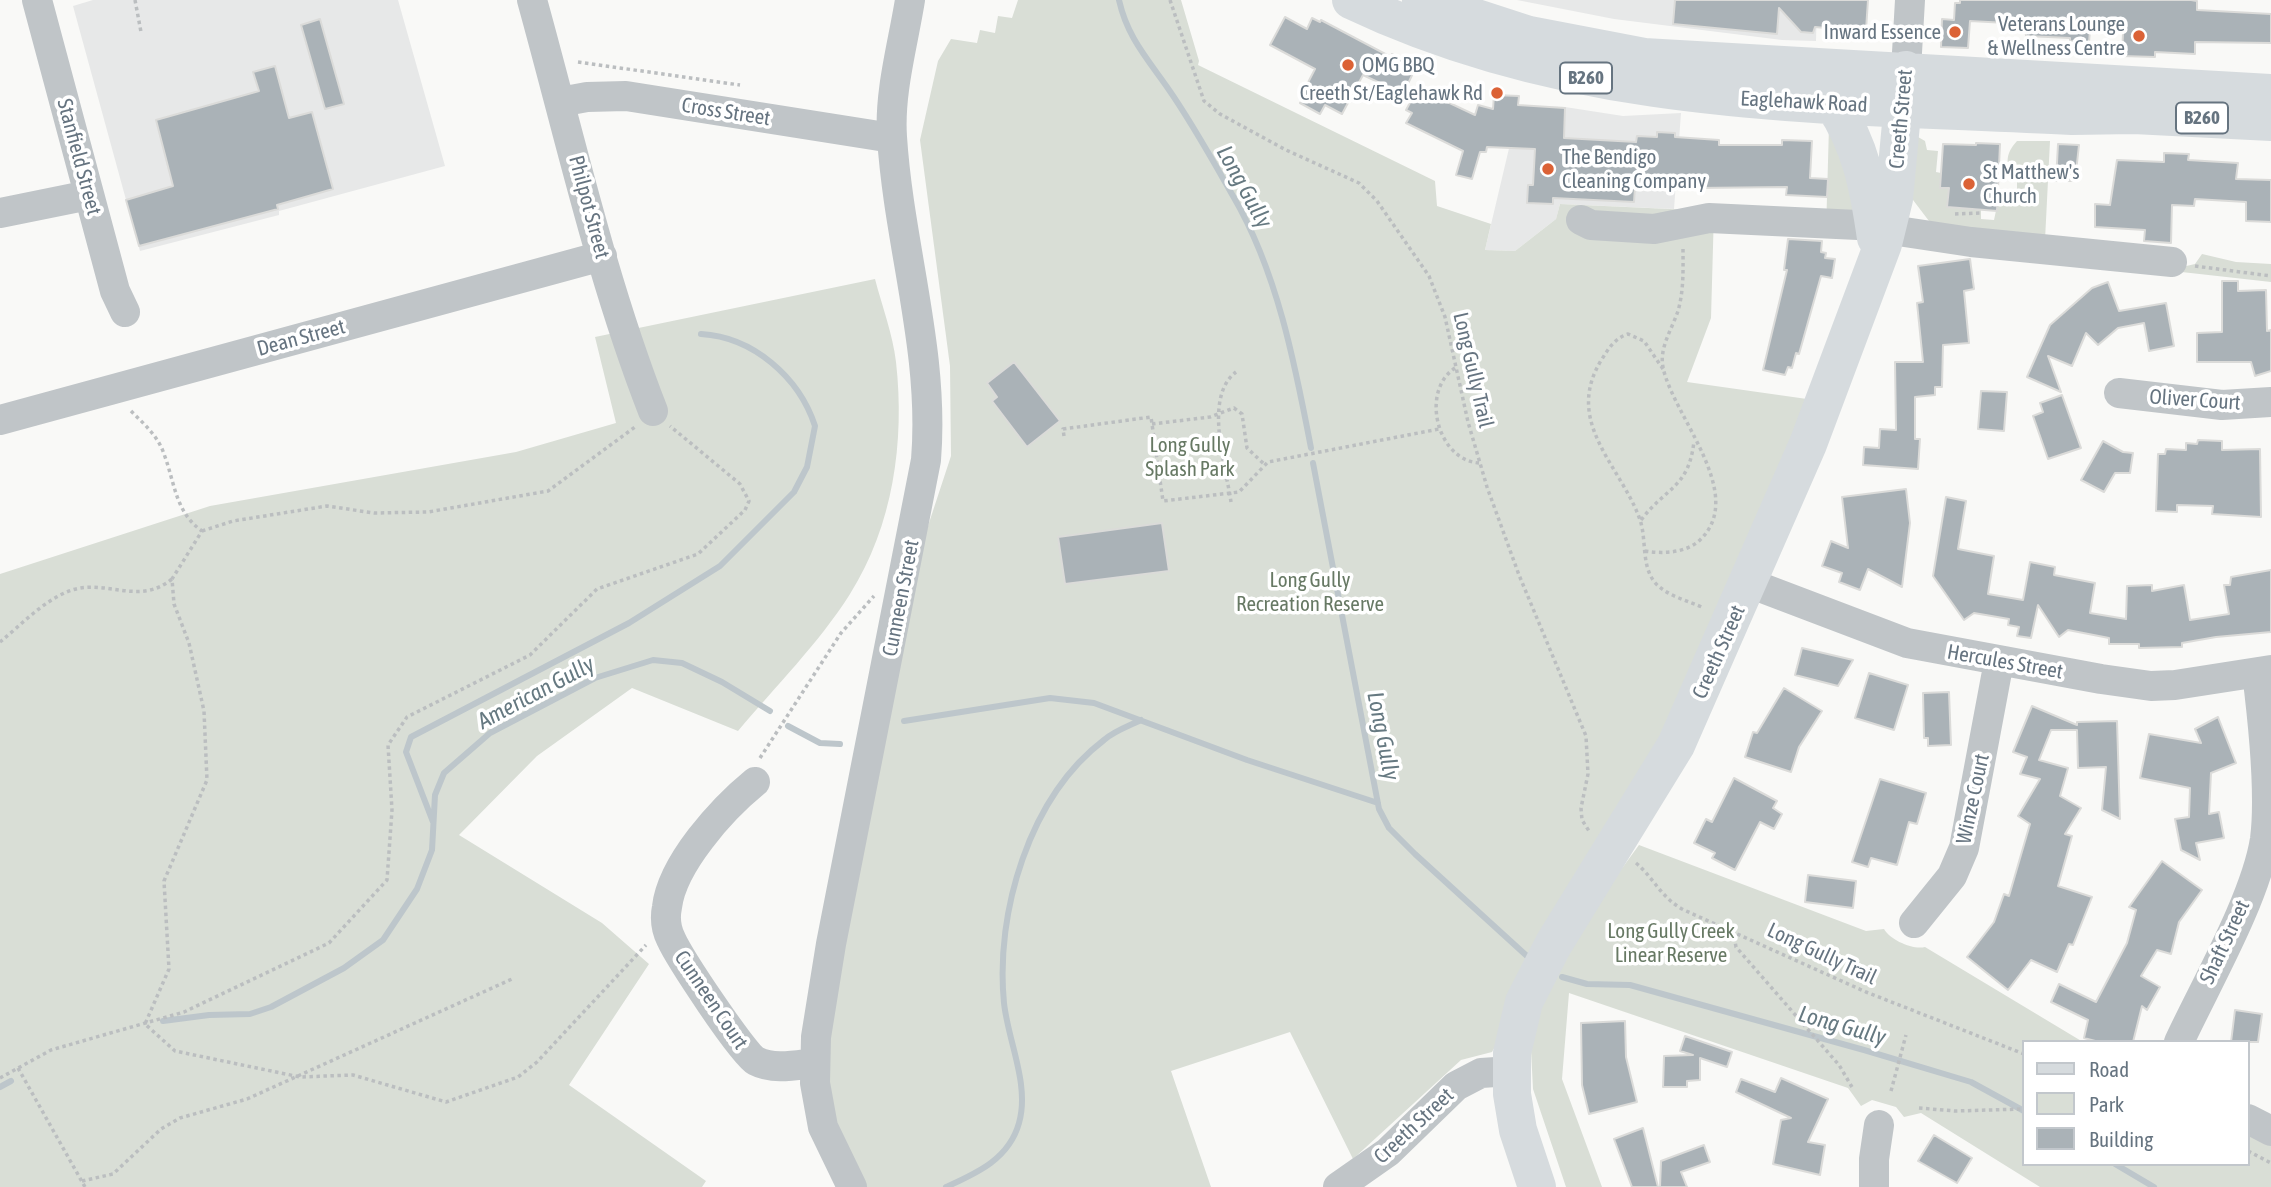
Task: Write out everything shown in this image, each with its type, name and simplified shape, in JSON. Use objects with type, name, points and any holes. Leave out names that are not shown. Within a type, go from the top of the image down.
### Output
[{"type":"main road","name":"Eaglehawk Road","points":[[1351,0],[1444,39],[1581,78],[1685,94],[1833,104],[2271,122]]},
{"type":"main road","name":"Eaglehawk Road","points":[[1434,2],[1529,36],[1644,57],[2271,93]]},
{"type":"main road","name":"Creeth Street","points":[[1511,1071],[1518,1021],[1531,986],[1670,757],[1733,620],[1808,444],[1881,238],[1895,186],[1906,70]]},
{"type":"main road","points":[[1833,104],[1851,132],[1860,157],[1881,238]]},
{"type":"main road","points":[[1511,1071],[1514,1112],[1537,1187]]},
{"type":"street","name":"Stanfield Street","points":[[37,0],[116,291],[125,312]]},
{"type":"street","name":"Philpot Street","points":[[532,0],[632,358],[653,411]]},
{"type":"street","name":"Cunneen Street","points":[[852,1187],[823,1127],[814,1063],[828,956],[925,474],[928,399],[892,138],[894,100],[911,0]]},
{"type":"street","name":"Creeth Street","points":[[1906,70],[1910,0]]},
{"type":"street","name":"Cross Street","points":[[561,102],[594,96],[626,96],[892,138]]},
{"type":"street","points":[[0,213],[89,195]]},
{"type":"street","points":[[1581,220],[1591,225],[1654,229],[1709,218],[1881,238],[2172,262]]},
{"type":"street","name":"Dean Street","points":[[0,421],[602,256]]},
{"type":"street","name":"Oliver Court","points":[[2119,393],[2222,405],[2271,402]]},
{"type":"street","name":"Hercules Street","points":[[1749,583],[1890,638],[1999,661],[2151,686],[2199,683],[2264,672]]},
{"type":"street","name":"Winze Court","points":[[1914,923],[1952,876],[1964,848],[1999,661]]},
{"type":"street","name":"Shaft Street","points":[[2180,1040],[2251,887],[2262,855],[2267,810],[2264,672]]},
{"type":"street","name":"Cunneen Court","points":[[755,782],[721,813],[680,872],[668,901],[668,931],[680,956],[751,1058],[771,1066],[814,1063]]},
{"type":"street","name":"Creeth Street","points":[[1338,1187],[1388,1152],[1465,1080],[1481,1073],[1511,1071]]},
{"type":"street","points":[[2250,1120],[2271,1131]]},
{"type":"street","points":[[1874,1187],[1874,1159],[1880,1125]]},
{"type":"path","points":[[135,0],[141,32]]},
{"type":"path","name":"Long Gully Trail","points":[[1170,0],[1204,101],[1220,114],[1286,150],[1353,178],[1372,194],[1415,255],[1439,296],[1479,463],[1519,575],[1586,736],[1589,757],[1581,814],[1584,826],[1593,835]]},
{"type":"path","points":[[578,62],[740,85]]},
{"type":"path","points":[[1663,369],[1664,347],[1681,295],[1682,225]]},
{"type":"path","points":[[2172,262],[2271,276]]},
{"type":"path","points":[[1645,551],[1657,553],[1686,548],[1706,534],[1715,506],[1714,493],[1712,474],[1663,369],[1644,341],[1628,334],[1619,337],[1599,364],[1590,394],[1589,410],[1598,443],[1641,520],[1645,551],[1648,571],[1656,584],[1733,620]]},
{"type":"path","points":[[1455,368],[1446,377],[1439,392],[1436,413],[1439,429],[1458,455],[1479,463]]},
{"type":"path","points":[[1231,502],[1218,413],[1222,390],[1236,372]]},
{"type":"path","points":[[118,388],[129,410],[159,443],[177,501],[188,521],[202,531]]},
{"type":"path","points":[[1152,424],[1210,417],[1230,407],[1240,411],[1247,448],[1264,464]]},
{"type":"path","points":[[0,642],[46,605],[72,590],[146,593],[160,589],[172,579],[202,531],[233,521],[327,506],[374,513],[428,512],[548,491],[653,411],[747,493],[748,501],[740,517],[698,554],[597,589],[530,655],[407,717],[388,745],[391,810],[387,880],[329,943],[184,1013],[51,1050],[0,1078]]},
{"type":"path","points":[[1064,436],[1063,429],[1151,417],[1163,501],[1230,494],[1245,489],[1264,464],[1439,429]]},
{"type":"path","points":[[1641,520],[1685,475],[1691,465],[1695,438]]},
{"type":"path","points":[[755,782],[760,760],[772,736],[841,633],[880,589],[906,572]]},
{"type":"path","points":[[145,1024],[169,969],[164,881],[207,780],[204,711],[189,643],[174,604],[172,579]]},
{"type":"path","name":"Long Gully Trail","points":[[1631,859],[1650,875],[1669,902],[1866,992],[2022,1053]]},
{"type":"path","points":[[1733,930],[1736,947],[1839,1065],[1852,1087]]},
{"type":"path","points":[[145,1024],[175,1051],[300,1077],[353,1075],[446,1102],[518,1077],[560,1039],[636,953],[668,931]]},
{"type":"path","points":[[82,1181],[113,1174],[161,1129],[180,1118],[247,1100],[512,979]]},
{"type":"path","points":[[1891,1088],[1906,1035]]},
{"type":"path","points":[[18,1068],[85,1187]]},
{"type":"path","points":[[1919,1108],[1955,1111],[2022,1109]]},
{"type":"path","points":[[2250,1153],[2271,1163]]},
{"type":"shaded area","points":[[93,0],[398,0],[445,166],[279,211],[279,215],[140,251],[73,6]]},
{"type":"shaded area","points":[[1517,0],[1817,0],[1816,41],[1782,40],[1614,19]]},
{"type":"shaded area","points":[[1519,106],[1565,107],[1623,116],[1681,113],[1674,209],[1560,204],[1556,219],[1515,251],[1485,250]]},
{"type":"green space","name":"Long Gully Recreation Reserve","points":[[1018,0],[1181,0],[1198,65],[1435,181],[1437,206],[1491,224],[1485,250],[1515,251],[1556,219],[1560,204],[1714,211],[1711,318],[1687,382],[1807,399],[1707,655],[1492,1052],[1461,1060],[1353,1159],[1290,1032],[1171,1071],[1211,1187],[861,1187],[847,1159],[827,1092],[827,1027],[926,532],[951,456],[950,366],[920,140],[938,61],[951,39],[977,43],[980,30],[995,33],[998,16],[1012,18]]},
{"type":"green space","points":[[1829,126],[1865,217],[1826,232]]},
{"type":"green space","points":[[1918,137],[1925,141],[1927,150],[1938,151],[1936,172],[1941,173],[1940,188],[1949,188],[1948,207],[1981,210],[1981,219],[1994,220],[1997,206],[2017,201],[2017,179],[2008,165],[2008,155],[2013,146],[2017,141],[2050,141],[2045,240],[1932,225],[1910,196]]},
{"type":"green space","points":[[2202,254],[2236,262],[2271,264],[2271,282],[2101,263],[2182,267],[2195,264]]},
{"type":"green space","points":[[875,279],[896,362],[899,422],[893,482],[877,540],[865,568],[825,630],[738,731],[632,688],[537,756],[459,835],[602,923],[649,964],[569,1085],[706,1181],[702,1187],[0,1187],[0,574],[210,506],[516,452],[616,423],[595,337]]},
{"type":"green space","name":"Long Gully Creek Linear Reserve","points":[[1639,845],[1866,931],[1884,929],[1902,943],[1925,947],[2080,1040],[2022,1040],[2022,1166],[2250,1166],[2250,1133],[2271,1145],[2271,1187],[2040,1187],[1921,1113],[1904,1117],[1896,1107],[1872,1100],[1861,1106],[1848,1088],[1569,993],[1562,1079],[1602,1187],[1566,1187],[1533,1089],[1531,1050],[1538,1003]]},
{"type":"building","points":[[1675,0],[1868,0],[1866,30],[1854,30],[1846,34],[1837,29],[1815,27],[1813,33],[1801,32],[1779,8],[1777,34],[1673,24]]},
{"type":"building","points":[[1960,0],[2191,0],[2197,1],[2197,10],[2271,14],[2271,43],[2195,42],[2195,54],[2155,52],[2155,57],[2122,56],[2123,33],[2090,31],[2089,42],[2070,41],[2070,38],[2026,36],[2025,24],[1970,21],[1968,48],[1941,47],[1942,19],[1954,20],[1955,3],[1960,3]]},
{"type":"building","name":"OMG BBQ","points":[[1285,17],[1307,29],[1312,18],[1320,22],[1321,20],[1391,57],[1392,54],[1416,67],[1403,94],[1363,75],[1342,114],[1325,105],[1320,114],[1300,103],[1315,69],[1270,45]]},
{"type":"building","points":[[320,19],[344,104],[325,109],[301,25]]},
{"type":"building","points":[[275,66],[289,118],[312,112],[333,189],[277,205],[278,209],[139,246],[126,200],[173,186],[156,120],[259,91],[253,72]]},
{"type":"building","points":[[1494,95],[1519,96],[1518,105],[1565,108],[1564,138],[1636,142],[1637,136],[1657,137],[1657,132],[1675,133],[1675,137],[1719,140],[1719,145],[1782,145],[1782,140],[1812,141],[1810,178],[1828,179],[1827,197],[1786,195],[1787,187],[1696,188],[1697,181],[1663,178],[1663,189],[1635,187],[1634,202],[1553,198],[1553,204],[1527,203],[1528,185],[1533,185],[1535,149],[1487,147],[1486,152],[1480,152],[1472,179],[1456,175],[1463,151],[1406,123],[1412,113],[1406,110],[1412,99],[1428,96],[1439,98],[1475,115],[1478,105],[1493,109]]},
{"type":"building","name":"St Matthew's Church","points":[[1943,144],[2000,144],[1997,211],[1947,207],[1949,188],[1940,188]]},
{"type":"building","points":[[2058,144],[2079,145],[2075,181],[2056,181]]},
{"type":"building","points":[[2164,153],[2189,154],[2188,160],[2238,163],[2236,179],[2271,180],[2271,222],[2246,221],[2246,202],[2195,199],[2194,206],[2172,205],[2171,243],[2144,241],[2145,230],[2095,227],[2095,204],[2110,205],[2117,160],[2164,162]]},
{"type":"building","points":[[1788,239],[1822,241],[1821,252],[1826,253],[1825,258],[1835,259],[1832,278],[1821,276],[1799,354],[1796,353],[1792,368],[1788,367],[1785,375],[1763,370],[1787,270],[1784,270]]},
{"type":"building","points":[[1970,259],[1974,289],[1964,291],[1969,343],[1943,345],[1942,387],[1935,387],[1935,395],[1915,397],[1915,439],[1920,439],[1918,469],[1863,465],[1864,447],[1879,448],[1880,429],[1896,430],[1895,362],[1923,362],[1917,303],[1923,302],[1918,266]]},
{"type":"building","points":[[2222,281],[2238,281],[2238,291],[2266,290],[2267,331],[2271,330],[2271,371],[2255,376],[2251,362],[2197,362],[2197,333],[2222,332]]},
{"type":"building","points":[[2108,282],[2119,311],[2166,303],[2174,346],[2149,351],[2144,323],[2118,328],[2098,345],[2086,333],[2072,366],[2048,356],[2061,392],[2027,377],[2050,325],[2092,288]]},
{"type":"building","points":[[1014,362],[1060,421],[1027,447],[992,401],[997,397],[987,383]]},
{"type":"building","points":[[1981,391],[2007,392],[2004,431],[1978,429]]},
{"type":"building","points":[[2062,395],[2081,448],[2048,459],[2033,416],[2043,412],[2040,403]]},
{"type":"building","points":[[2198,440],[2222,441],[2222,450],[2260,449],[2261,517],[2212,514],[2213,506],[2177,505],[2177,512],[2156,511],[2158,454],[2165,454],[2166,449],[2186,450],[2186,443],[2197,444]]},
{"type":"building","points":[[2103,441],[2123,452],[2133,453],[2130,473],[2115,473],[2104,492],[2081,480]]},
{"type":"building","points":[[1906,489],[1910,523],[1902,587],[1868,569],[1860,590],[1839,582],[1842,573],[1822,566],[1831,541],[1848,548],[1842,497]]},
{"type":"building","points":[[1946,497],[1966,501],[1958,549],[1994,556],[1988,594],[2023,600],[2030,562],[2055,567],[2054,575],[2095,583],[2090,613],[2126,619],[2127,586],[2152,585],[2152,591],[2184,585],[2190,620],[2229,614],[2224,585],[2230,585],[2231,577],[2271,570],[2271,632],[2216,637],[2182,643],[2182,647],[2139,648],[2139,644],[2109,644],[2109,638],[2068,630],[2059,637],[2038,605],[2031,638],[2017,636],[2019,627],[2008,625],[2009,619],[1974,613],[1964,620],[1933,576]]},
{"type":"building","points":[[1162,523],[1169,571],[1065,584],[1058,537]]},
{"type":"building","points":[[1802,648],[1853,660],[1838,686],[1795,675]]},
{"type":"building","points":[[1869,673],[1908,685],[1894,730],[1855,718]]},
{"type":"building","points":[[1784,688],[1822,711],[1799,747],[1791,772],[1745,757],[1753,732],[1757,733]]},
{"type":"building","points":[[1949,692],[1951,745],[1928,746],[1928,738],[1924,738],[1923,693]]},
{"type":"building","points":[[2032,706],[2077,725],[2077,722],[2117,721],[2120,819],[2102,810],[2106,767],[2078,768],[2077,730],[2051,730],[2039,760],[2068,768],[2060,796],[2081,808],[2065,834],[2072,836],[2058,886],[2092,897],[2073,945],[2069,944],[2057,972],[2031,960],[2008,990],[1967,957],[1994,922],[2004,894],[2009,896],[2030,824],[2018,816],[2040,779],[2020,774],[2027,757],[2013,752]]},
{"type":"building","points":[[2218,717],[2236,763],[2211,773],[2209,814],[2219,812],[2224,838],[2196,843],[2200,860],[2181,850],[2175,819],[2189,817],[2190,788],[2140,778],[2149,734],[2201,743],[2195,729]]},
{"type":"building","points":[[1734,778],[1777,801],[1773,808],[1782,814],[1774,829],[1760,822],[1735,870],[1712,858],[1715,853],[1694,843],[1706,819],[1712,822]]},
{"type":"building","points":[[1880,779],[1926,793],[1917,824],[1909,822],[1897,865],[1871,858],[1868,867],[1852,862]]},
{"type":"building","points":[[2162,861],[2202,890],[2179,922],[2171,954],[2157,950],[2141,976],[2160,987],[2147,1010],[2142,1006],[2134,1040],[2084,1038],[2088,1020],[2051,1002],[2059,984],[2096,1002],[2127,943],[2136,910],[2129,907]]},
{"type":"building","points":[[1808,875],[1856,881],[1853,908],[1805,902]]},
{"type":"building","points":[[2235,1010],[2262,1014],[2258,1042],[2231,1040]]},
{"type":"building","points":[[1625,1021],[1626,1057],[1637,1102],[1589,1114],[1582,1085],[1581,1023]]},
{"type":"building","points":[[1685,1036],[1732,1052],[1727,1067],[1700,1058],[1700,1080],[1687,1081],[1687,1087],[1663,1087],[1664,1056],[1693,1055],[1680,1051]]},
{"type":"building","points":[[1781,1078],[1828,1099],[1808,1142],[1825,1145],[1820,1175],[1773,1164],[1781,1120],[1791,1118],[1736,1092],[1741,1079],[1775,1092]]},
{"type":"building","points":[[1643,1128],[1658,1187],[1632,1187],[1614,1139]]},
{"type":"building","points":[[1934,1135],[1972,1158],[1957,1183],[1918,1161]]},
{"type":"building","points":[[1704,1145],[1710,1162],[1681,1172],[1687,1187],[1660,1187],[1661,1161]]},
{"type":"waterway","name":"Long Gully","points":[[1119,0],[1132,35],[1201,140],[1262,255],[1291,351],[1311,448]]},
{"type":"waterway","points":[[433,822],[406,752],[411,737],[629,623],[720,566],[794,492],[807,467],[815,426],[798,391],[786,376],[756,352],[720,337],[701,334]]},
{"type":"waterway","name":"Long Gully","points":[[1313,463],[1379,809],[1389,828],[1415,854],[1528,957]]},
{"type":"waterway","name":"American Gully","points":[[163,1021],[209,1015],[250,1014],[271,1007],[344,968],[383,940],[417,889],[432,850],[435,795],[444,773],[490,733],[595,678],[653,660],[682,663],[722,682],[770,711]]},
{"type":"waterway","points":[[904,721],[1050,698],[1094,703],[1247,760],[1378,803]]},
{"type":"waterway","points":[[946,1187],[980,1170],[1000,1155],[1014,1136],[1019,1123],[1022,1094],[1004,1003],[1005,932],[1012,895],[1037,825],[1055,792],[1078,764],[1108,737],[1141,720]]},
{"type":"waterway","name":"American Gully","points":[[788,726],[820,743],[840,744]]},
{"type":"waterway","name":"Long Gully","points":[[1562,977],[1587,984],[1630,985],[1864,1050],[1971,1082],[2022,1110]]},
{"type":"waterway","points":[[0,1087],[11,1081]]},
{"type":"waterway","name":"Long Gully","points":[[2118,1166],[2154,1187]]},
{"type":"place","name":"Inward Essence","points":[[1955,32]]},
{"type":"place","name":"Veterans Lounge & Wellness Centre","points":[[2139,36]]},
{"type":"place","name":"OMG BBQ","points":[[1348,65]]},
{"type":"place","name":"Creeth St/Eaglehawk Rd","points":[[1497,93]]},
{"type":"place","name":"The Bendigo Cleaning Company","points":[[1548,169]]},
{"type":"place","name":"St Matthew's Church","points":[[1969,184]]},
{"type":"park label","name":"Long Gully Splash Park","points":[[1190,457]]}]
